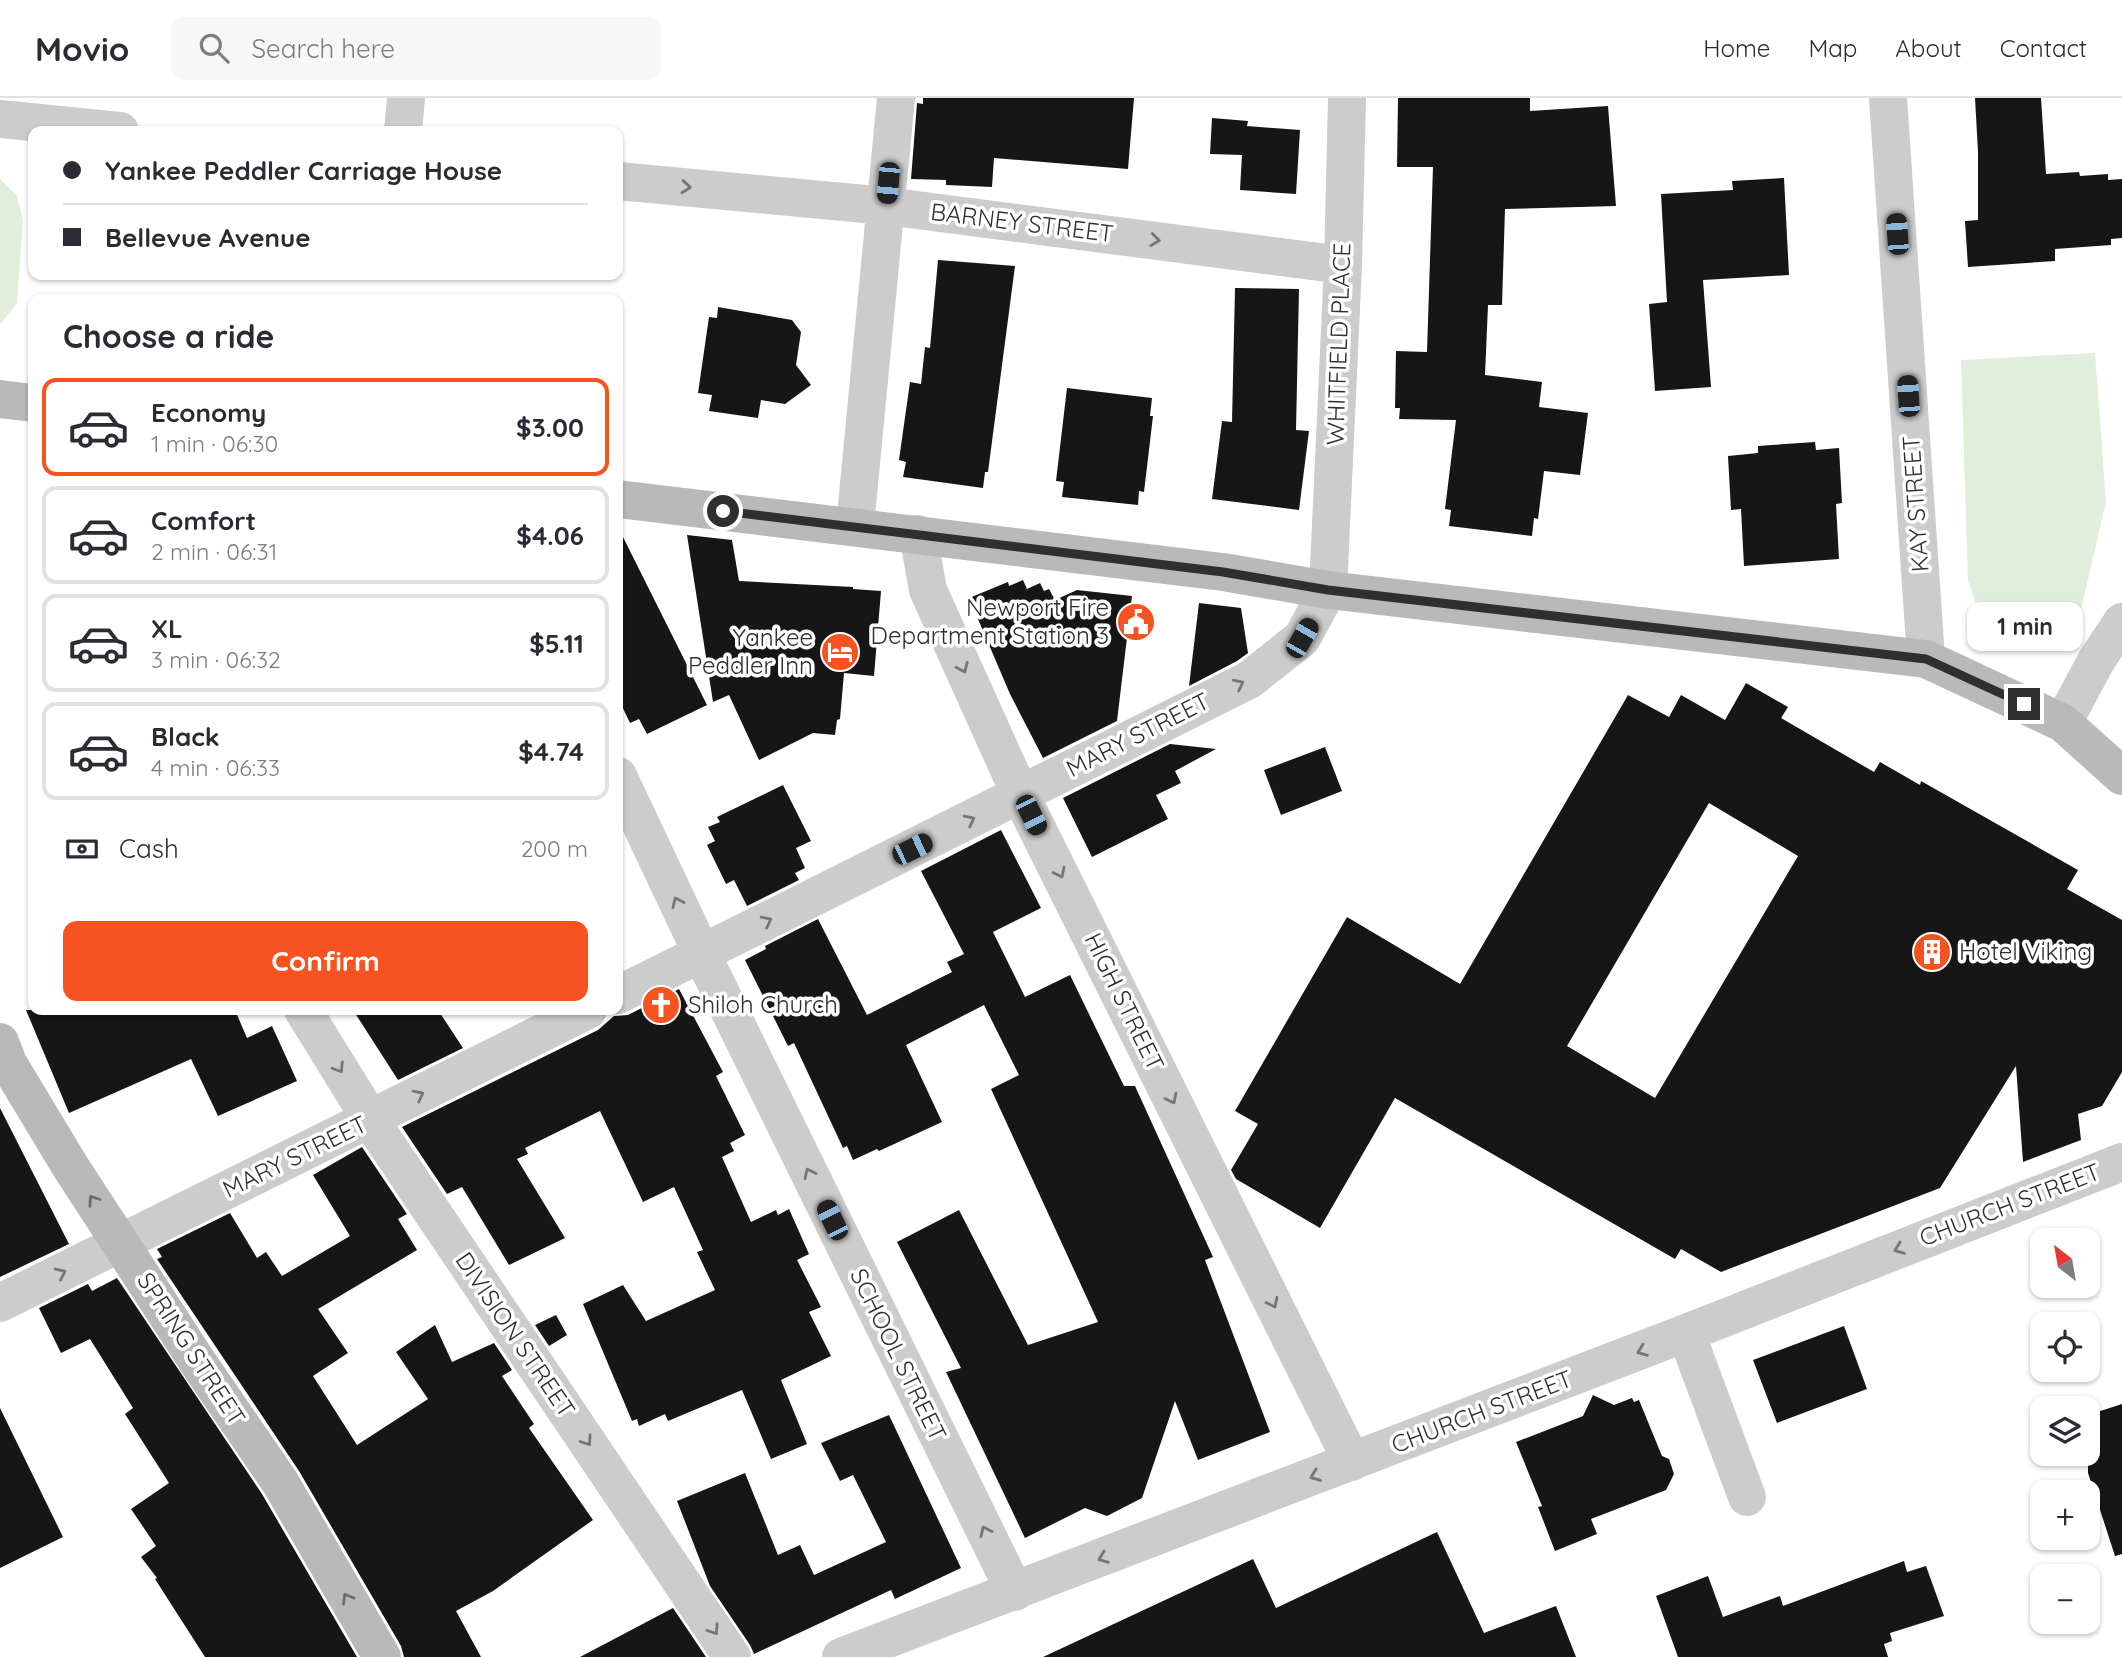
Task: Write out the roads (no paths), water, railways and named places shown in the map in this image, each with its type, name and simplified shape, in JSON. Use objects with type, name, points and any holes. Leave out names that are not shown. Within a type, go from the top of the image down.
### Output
[{"type":"main road","points":[[0,399],[28,402]]},
{"type":"main road","points":[[623,500],[1223,572],[1328,590],[1926,659],[2063,723],[2122,776]]},
{"type":"main road","name":"SPRING STREET","points":[[0,1042],[8,1063],[70,1166],[197,1361],[280,1482],[382,1657]]},
{"type":"street","points":[[403,126],[406,98]]},
{"type":"street","points":[[855,526],[896,98]]},
{"type":"street","name":"WHITFIELD PLACE","points":[[1328,590],[1343,265],[1347,98]]},
{"type":"street","name":"KAY STREET","points":[[1888,98],[1926,659]]},
{"type":"street","points":[[0,119],[70,126]]},
{"type":"street","name":"BARNEY STREET","points":[[623,181],[886,206],[1343,265]]},
{"type":"street","name":"HIGH STREET","points":[[918,534],[928,590],[1020,794],[1352,1462]]},
{"type":"street","name":"MARY STREET","points":[[623,992],[1249,680],[1302,638],[1328,590]]},
{"type":"street","points":[[2063,723],[2096,661],[2122,622]]},
{"type":"street","name":"SCHOOL STREET","points":[[623,787],[1015,1592]]},
{"type":"street","name":"DIVISION STREET","points":[[306,1015],[371,1119],[732,1657]]},
{"type":"street","name":"MARY STREET","points":[[0,1303],[578,1015]]},
{"type":"street","name":"CHURCH STREET","points":[[841,1657],[1686,1334],[2122,1162]]},
{"type":"street","points":[[1686,1334],[1747,1497]]},
{"type":"place","name":"Newport Fire Department Station 3","points":[[1136,622]]},
{"type":"place","name":"Yankee Peddler Inn","points":[[840,652]]},
{"type":"place","name":"Hotel Viking","points":[[1932,952]]},
{"type":"place","name":"Shiloh Church","points":[[661,1005]]}]
